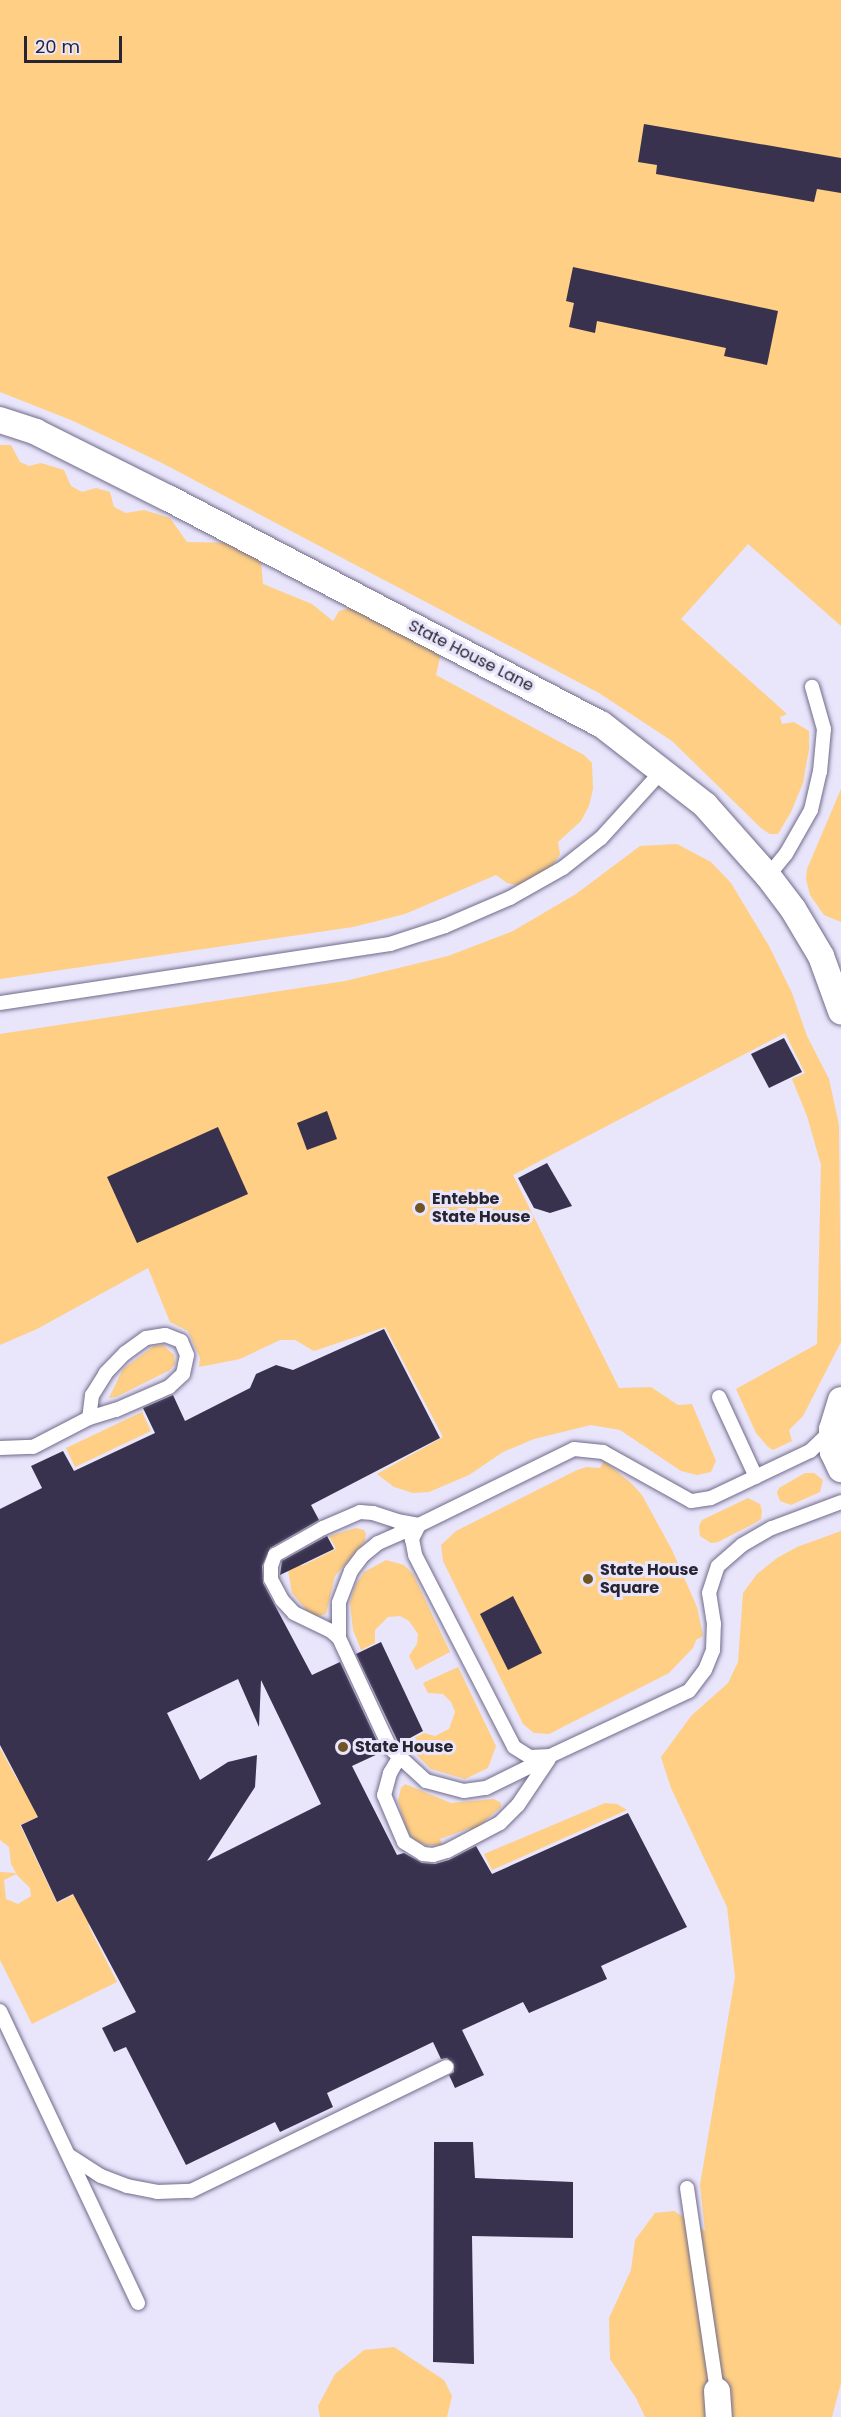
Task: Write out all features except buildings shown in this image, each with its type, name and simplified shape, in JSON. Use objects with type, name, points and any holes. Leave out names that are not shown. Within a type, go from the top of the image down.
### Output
[{"type":"street","name":"State House Lane","points":[[0,420],[36,432],[148,488],[601,724],[705,805],[768,876],[793,909],[821,956],[841,1011]]},
{"type":"street","points":[[841,1400],[832,1429],[833,1452],[841,1469]]},
{"type":"street","points":[[717,2391],[719,2417]]},
{"type":"lane","points":[[768,876],[786,854],[811,810],[820,772],[824,729],[812,687]]},
{"type":"lane","points":[[0,1003],[390,944],[445,926],[510,898],[563,868],[601,838],[663,771]]},
{"type":"lane","points":[[0,1448],[33,1448],[89,1418],[116,1410],[169,1388],[183,1374],[187,1355],[181,1341],[165,1335],[146,1338],[125,1353],[106,1373],[92,1395],[89,1418]]},
{"type":"lane","points":[[719,1397],[756,1477]]},
{"type":"lane","points":[[339,1638],[339,1604],[351,1571],[363,1555],[378,1543],[420,1525],[574,1449],[603,1452],[691,1501],[711,1498],[810,1451],[832,1429]]},
{"type":"lane","points":[[420,1525],[396,1521],[374,1513],[360,1512],[323,1528],[275,1555],[271,1566],[271,1579],[282,1600],[294,1613],[331,1631],[339,1638],[390,1748],[399,1758],[426,1781],[464,1791],[486,1788],[689,1691],[705,1670],[713,1650],[714,1624],[709,1593],[718,1566],[742,1545],[772,1528],[841,1502]]},
{"type":"lane","points":[[420,1525],[412,1539],[415,1555],[514,1747],[530,1757],[550,1756]]},
{"type":"lane","points":[[399,1758],[390,1773],[384,1795],[404,1842],[423,1854],[433,1855],[447,1851],[500,1823],[518,1805],[550,1756]]},
{"type":"lane","points":[[0,2011],[138,2303]]},
{"type":"lane","points":[[70,2156],[101,2176],[127,2186],[157,2192],[192,2191],[446,2067]]},
{"type":"lane","points":[[687,2188],[717,2391]]},
{"type":"shaded area","points":[[0,0],[841,0],[841,626],[748,544],[681,619],[787,714],[780,717],[782,724],[794,722],[809,731],[809,749],[803,783],[791,812],[778,834],[770,834],[761,828],[672,741],[599,693],[160,462],[71,420],[0,392]]},
{"type":"shaded area","points":[[0,445],[11,445],[20,462],[29,466],[41,463],[64,470],[71,486],[82,492],[96,488],[110,492],[114,507],[126,513],[144,510],[170,518],[187,542],[242,543],[261,561],[263,584],[312,604],[333,621],[339,611],[358,606],[428,625],[440,657],[436,675],[584,755],[592,763],[593,789],[589,806],[581,821],[558,842],[560,854],[549,871],[528,887],[507,883],[496,875],[405,914],[353,927],[0,979]]},
{"type":"shaded area","points":[[841,789],[841,922],[824,915],[810,895],[806,879],[807,869]]},
{"type":"shaded area","points":[[677,844],[711,862],[731,883],[769,946],[792,993],[807,1036],[829,1079],[839,1125],[841,1342],[803,1416],[789,1430],[792,1441],[773,1450],[768,1447],[756,1433],[736,1389],[817,1344],[821,1165],[807,1116],[792,1079],[805,1073],[785,1033],[513,1175],[619,1388],[651,1387],[678,1405],[692,1404],[716,1461],[711,1472],[697,1475],[681,1471],[620,1430],[591,1425],[534,1439],[503,1452],[469,1475],[429,1492],[413,1493],[394,1487],[377,1474],[443,1437],[385,1327],[314,1351],[295,1340],[280,1340],[240,1359],[199,1367],[200,1358],[188,1331],[170,1322],[148,1268],[37,1329],[0,1345],[0,1034],[345,981],[448,956],[513,931],[576,894],[640,846]]},
{"type":"shaded area","points":[[163,1345],[174,1355],[175,1364],[170,1370],[116,1397],[109,1398],[123,1369],[154,1346]]},
{"type":"shaded area","points":[[142,1412],[151,1431],[75,1467],[66,1448]]},
{"type":"shaded area","points":[[604,1461],[642,1495],[672,1550],[697,1607],[703,1636],[696,1640],[693,1648],[669,1673],[549,1734],[534,1733],[523,1724],[443,1561],[441,1545],[456,1531],[575,1471],[586,1467],[600,1468]]},
{"type":"shaded area","points":[[805,1473],[814,1473],[823,1480],[820,1492],[791,1505],[780,1501],[777,1493],[779,1488]]},
{"type":"shaded area","points":[[748,1498],[760,1504],[761,1519],[718,1542],[711,1543],[700,1536],[699,1526],[702,1520]]},
{"type":"shaded area","points":[[356,1528],[364,1530],[365,1541],[335,1576],[326,1614],[317,1616],[308,1612],[292,1593],[288,1570],[296,1557],[302,1566],[336,1549],[329,1536]]},
{"type":"shaded area","points":[[841,1531],[841,2383],[832,2417],[645,2417],[636,2398],[610,2359],[609,2318],[631,2270],[635,2240],[655,2213],[674,2211],[705,2231],[700,2185],[735,1977],[727,1907],[671,1788],[661,1757],[691,1716],[728,1683],[738,1662],[743,1593],[757,1574],[777,1558],[797,1547]]},
{"type":"shaded area","points":[[386,1560],[404,1565],[413,1574],[450,1652],[416,1670],[409,1656],[417,1644],[418,1634],[409,1621],[400,1616],[388,1617],[375,1630],[375,1643],[361,1650],[353,1630],[350,1602],[355,1586],[364,1572]]},
{"type":"shaded area","points":[[458,1667],[496,1746],[488,1768],[465,1779],[431,1769],[408,1741],[424,1733],[435,1736],[449,1729],[455,1712],[451,1702],[443,1694],[428,1693],[423,1683]]},
{"type":"shaded area","points":[[94,1745],[113,1782],[20,1825],[57,1903],[151,1857],[163,1885],[88,1925],[117,1982],[32,2024],[0,1960],[0,1872],[16,1873],[11,1864],[9,1847],[0,1840],[0,1748],[18,1781]],"holes":[[[16,1874],[30,1888],[31,1896],[18,1904],[6,1899],[4,1880]]]},
{"type":"shaded area","points":[[405,1784],[451,1803],[494,1799],[501,1803],[501,1807],[472,1832],[470,1828],[440,1839],[442,1845],[427,1845],[414,1840],[406,1828],[398,1801],[401,1788]]},
{"type":"shaded area","points":[[605,1803],[617,1804],[627,1810],[492,1870],[484,1854]]},
{"type":"shaded area","points":[[394,2347],[444,2380],[452,2396],[447,2417],[320,2417],[318,2406],[335,2374],[364,2350]]},
{"type":"place","name":"Entebbe State House","points":[[420,1208]]},
{"type":"place","name":"State House Square","points":[[588,1579]]},
{"type":"place","name":"State House","points":[[343,1747]]}]
